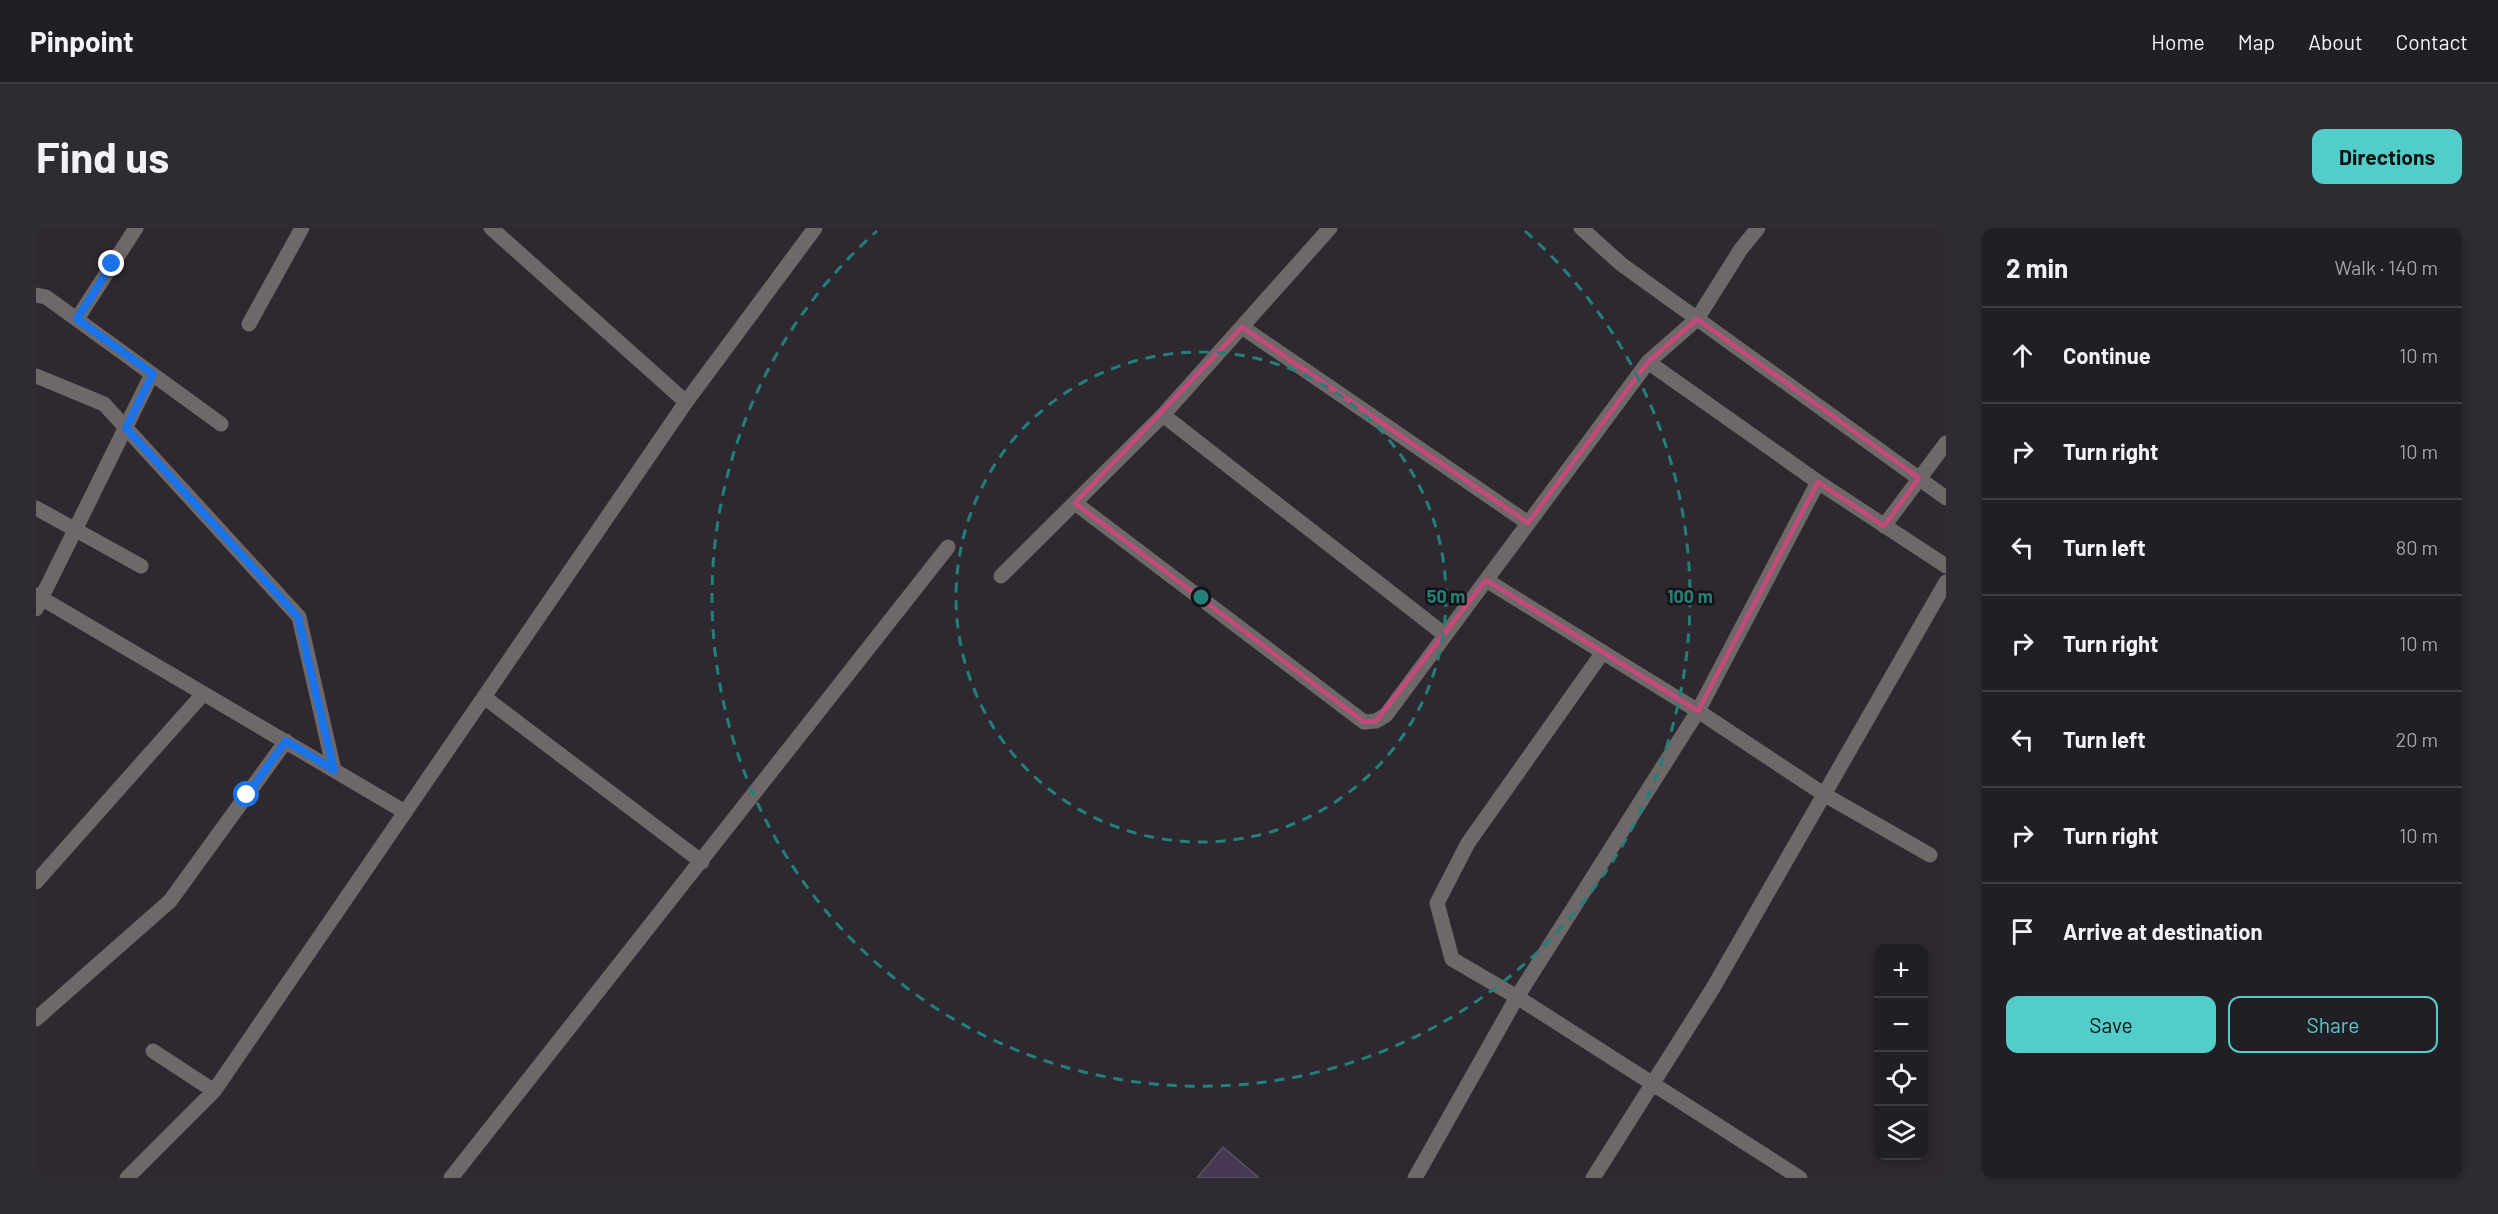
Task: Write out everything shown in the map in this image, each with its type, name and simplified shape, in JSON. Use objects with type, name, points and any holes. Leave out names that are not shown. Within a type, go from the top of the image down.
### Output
[{"type":"street","points":[[77,319],[136,228]]},
{"type":"street","points":[[249,324],[302,228]]},
{"type":"street","points":[[491,228],[686,402]]},
{"type":"street","points":[[127,1178],[214,1091],[686,402],[815,228]]},
{"type":"street","points":[[1001,576],[1163,416],[1330,228]]},
{"type":"street","points":[[1581,228],[1621,264],[1946,498]]},
{"type":"street","points":[[1075,503],[1364,722],[1376,721],[1386,715],[1648,362],[1697,319],[1741,249],[1758,228]]},
{"type":"street","points":[[36,295],[46,297],[221,424]]},
{"type":"street","points":[[1242,327],[1528,523]]},
{"type":"street","points":[[1648,362],[1818,482],[1946,566]]},
{"type":"street","points":[[153,374],[38,600],[286,741],[405,812]]},
{"type":"street","points":[[36,376],[104,404],[298,617],[334,770]]},
{"type":"street","points":[[1163,416],[1445,635]]},
{"type":"street","points":[[1884,526],[1946,443]]},
{"type":"street","points":[[1415,1178],[1517,997],[1698,711],[1818,482]]},
{"type":"street","points":[[36,508],[141,566]]},
{"type":"street","points":[[451,1178],[948,547]]},
{"type":"street","points":[[1486,580],[1698,711],[1825,795],[1930,855]]},
{"type":"street","points":[[1593,1178],[1713,988],[1946,582]]},
{"type":"street","points":[[1603,652],[1468,843],[1437,903],[1452,959],[1517,997],[1799,1178]]},
{"type":"street","points":[[36,882],[203,694]]},
{"type":"street","points":[[484,696],[702,862]]},
{"type":"street","points":[[36,1019],[170,901],[286,741]]},
{"type":"street","points":[[153,1051],[214,1091]]},
{"type":"highlighted area","points":[[1697,319],[1919,478],[1884,526],[1818,482],[1698,711],[1486,580],[1376,721],[1364,722],[1075,503],[1242,327],[1528,523],[1648,362]]},
{"type":"building","points":[[1223,1147],[1259,1178],[1197,1178]]},
{"type":"route","points":[[112,264],[77,319],[153,374],[126,428],[298,617],[334,770],[286,741],[247,795]]}]
